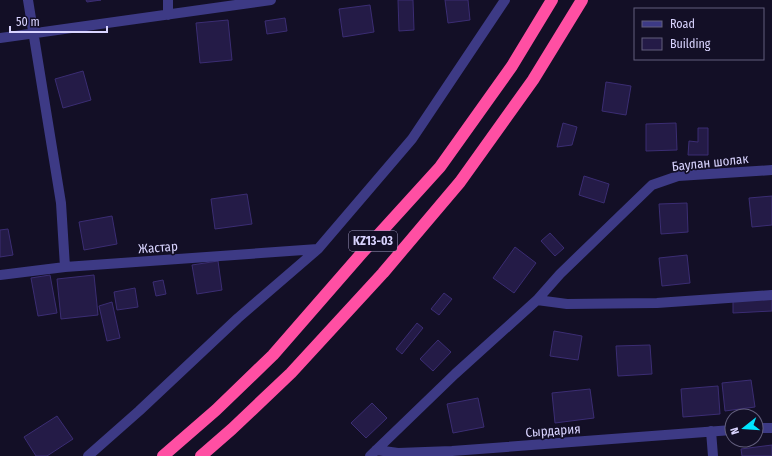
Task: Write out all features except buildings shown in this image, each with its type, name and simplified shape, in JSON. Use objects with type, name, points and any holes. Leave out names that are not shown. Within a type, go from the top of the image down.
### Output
[{"type":"highway","name":"KZ13-03","points":[[163,456],[216,410],[273,356],[440,166],[512,66],[552,0]]},
{"type":"highway","name":"KZ13-03","points":[[201,456],[291,373],[383,273],[460,182],[533,80],[582,0]]},
{"type":"street","points":[[28,0],[61,203],[65,267]]},
{"type":"street","points":[[168,0],[168,15]]},
{"type":"street","points":[[0,38],[271,0]]},
{"type":"street","points":[[88,456],[139,411],[238,318],[318,249],[412,139],[505,0]]},
{"type":"street","name":"Баулан шолак","points":[[537,300],[560,274],[652,185],[678,176],[772,170]]},
{"type":"street","name":"Жастар","points":[[0,275],[65,267],[318,249]]},
{"type":"street","points":[[373,453],[455,374],[537,300],[568,304],[657,303],[772,295]]},
{"type":"street","name":"Сырдария","points":[[373,453],[452,451],[724,430]]},
{"type":"street","points":[[711,431],[714,456]]}]
